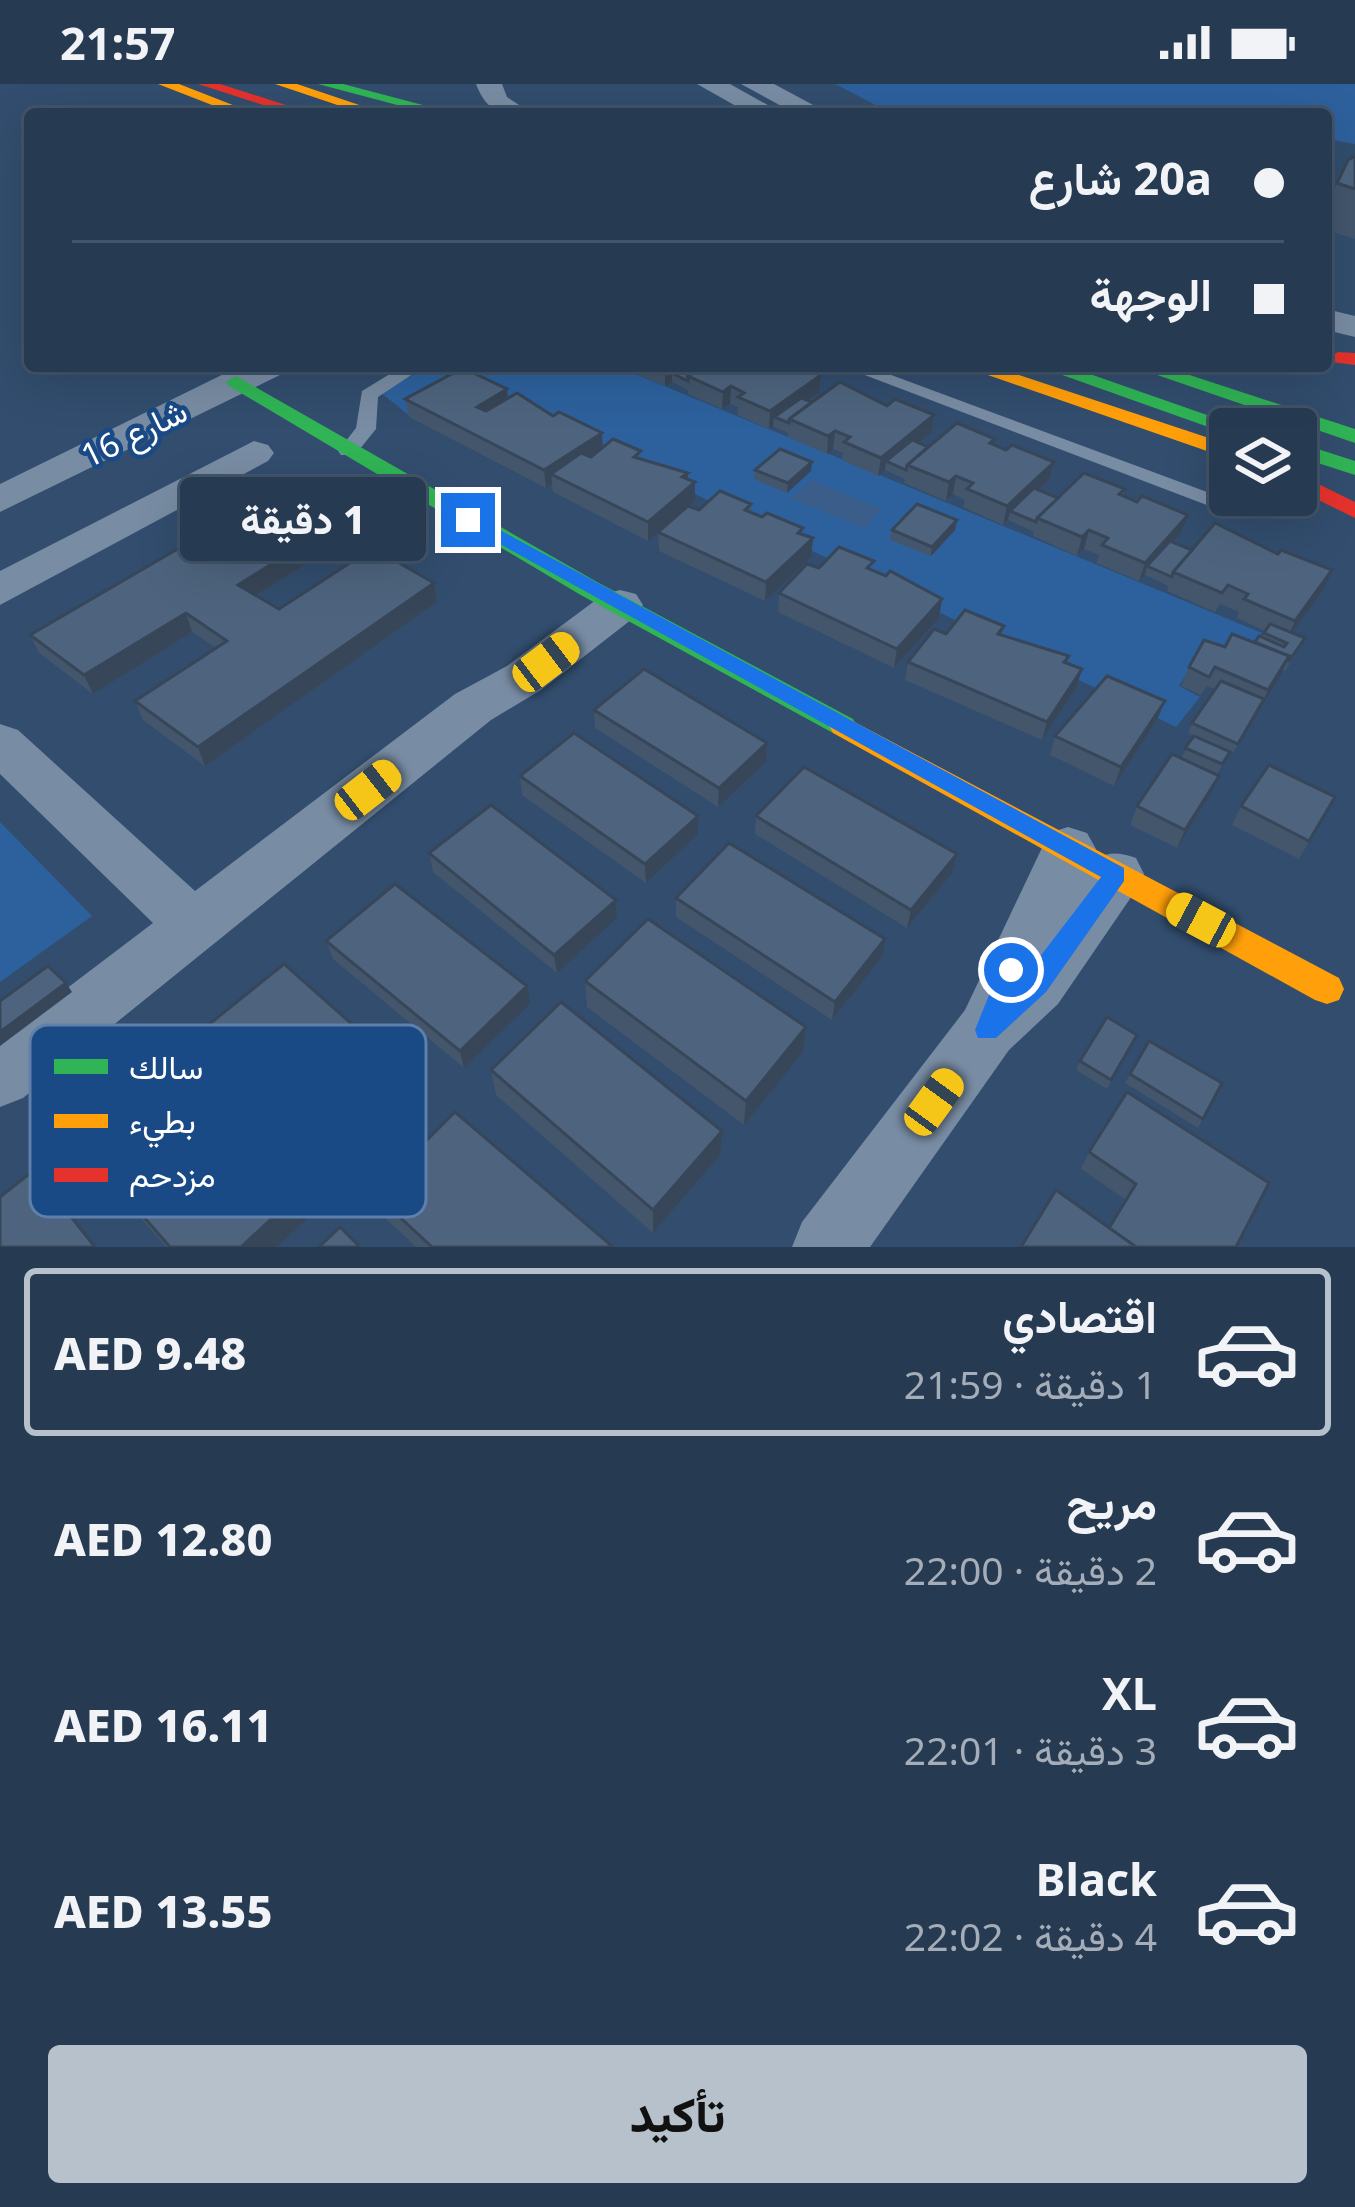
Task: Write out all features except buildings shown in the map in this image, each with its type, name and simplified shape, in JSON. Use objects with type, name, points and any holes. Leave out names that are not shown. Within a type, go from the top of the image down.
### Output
[{"type":"main road","points":[[164,84],[232,108]]},
{"type":"main road","points":[[205,84],[287,108]]},
{"type":"main road","points":[[282,84],[360,108]]},
{"type":"main road","points":[[325,84],[425,108]]},
{"type":"main road","points":[[990,372],[1209,445]]},
{"type":"main road","points":[[1065,372],[1209,420]]},
{"type":"main road","points":[[1159,372],[1355,436]]},
{"type":"main road","points":[[252,374],[348,451],[604,597],[1327,989]]},
{"type":"main road","points":[[1317,456],[1355,468]]},
{"type":"main road","points":[[1317,491],[1355,511]]},
{"type":"street","points":[[489,84],[496,102],[508,108]]},
{"type":"street","points":[[710,84],[759,108]]},
{"type":"street","points":[[754,84],[804,108]]},
{"type":"street","name":"شارع 16","points":[[0,500],[252,374]]},
{"type":"street","points":[[0,590],[254,453]]},
{"type":"street","points":[[67,1025],[472,707],[524,678],[604,597]]},
{"type":"street","points":[[0,743],[194,926]]},
{"type":"street","points":[[826,1247],[987,1030],[1037,985],[1092,862]]},
{"type":"street","points":[[0,1077],[30,1054]]},
{"type":"lane","points":[[348,451],[367,429],[369,395],[406,372]]},
{"type":"lane","points":[[866,372],[1209,499]]},
{"type":"shaded area","points":[[835,84],[1355,84],[1355,144],[1332,140],[1332,108],[881,108]]},
{"type":"shaded area","points":[[418,372],[631,372],[1262,633],[1244,658],[1196,659],[1179,686],[1200,697],[1176,727],[468,384],[410,416],[380,392]]},
{"type":"shaded area","points":[[811,480],[881,509],[865,528],[791,499]]},
{"type":"shaded area","points":[[0,822],[92,916],[0,982]]},
{"type":"traffic: fast","points":[[325,84],[425,108]]},
{"type":"traffic: fast","points":[[1065,372],[1209,420]]},
{"type":"traffic: fast","points":[[1159,372],[1355,436]]},
{"type":"traffic: fast","points":[[236,382],[588,588],[843,726]]},
{"type":"traffic: fast","points":[[1317,456],[1355,468]]},
{"type":"traffic: slow","points":[[165,84],[232,108]]},
{"type":"traffic: slow","points":[[282,84],[360,108]]},
{"type":"traffic: slow","points":[[990,372],[1209,445]]},
{"type":"traffic: slow","points":[[843,726],[1327,989]]},
{"type":"traffic: jam","points":[[205,84],[287,108]]},
{"type":"traffic: jam","points":[[1338,358],[1355,359]]},
{"type":"traffic: jam","points":[[1317,491],[1355,511]]},
{"type":"route","points":[[468,520],[1116,874],[1037,985],[987,1030],[1011,970]]}]
